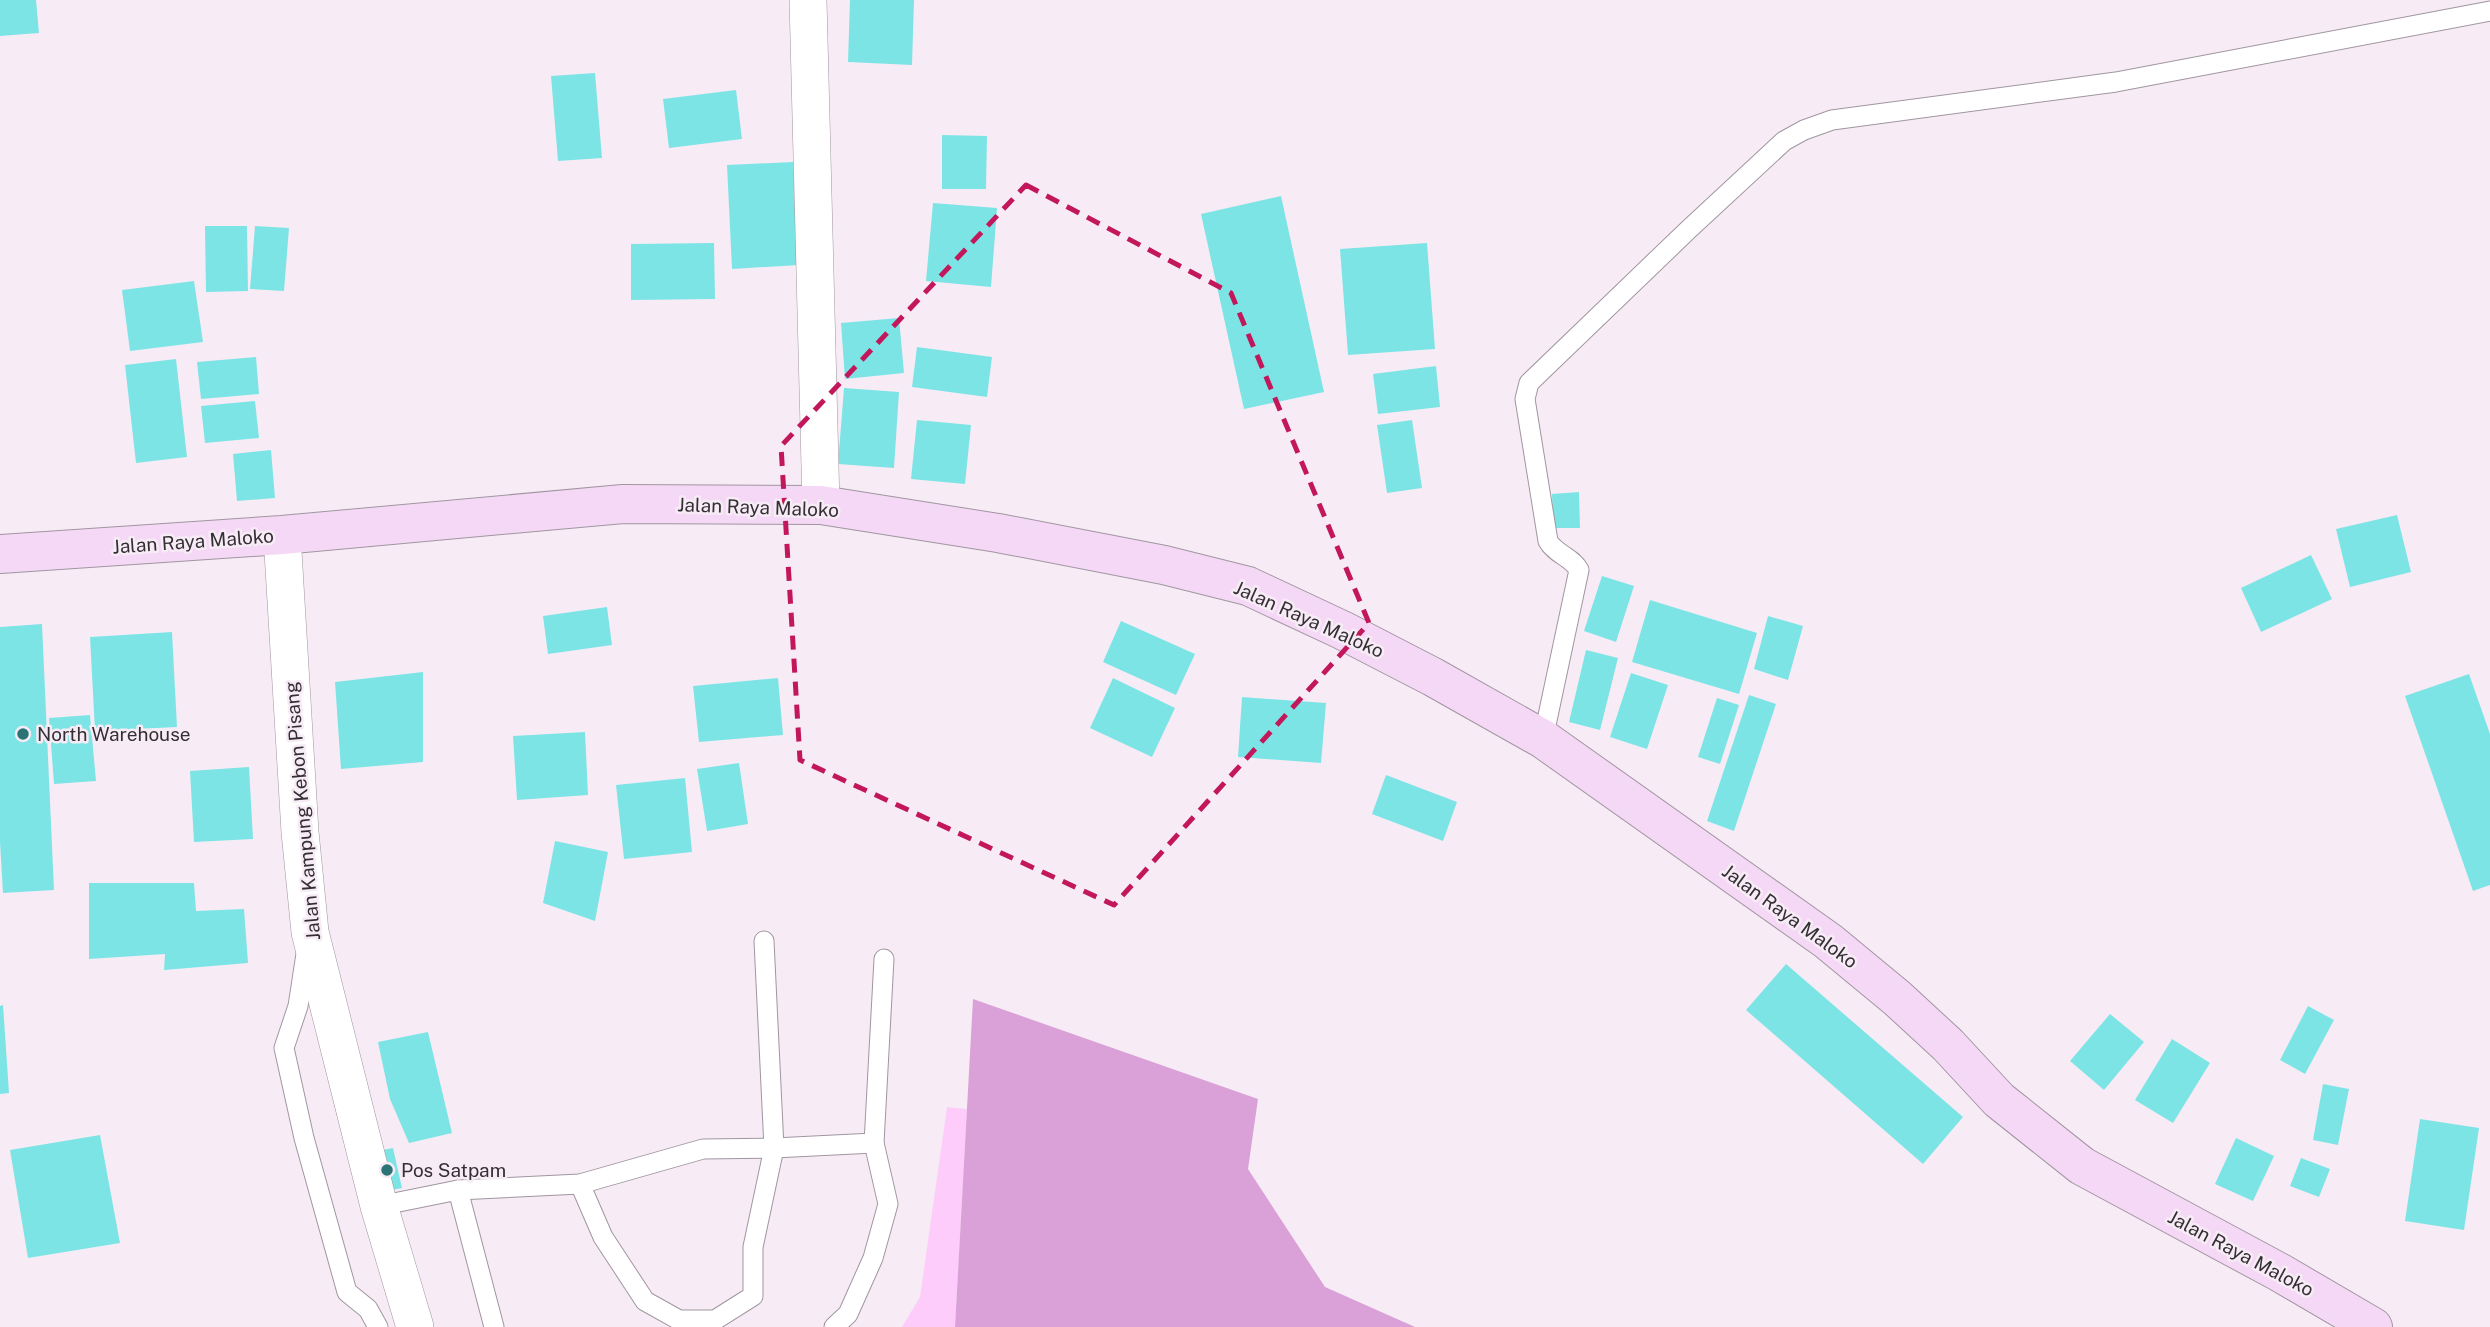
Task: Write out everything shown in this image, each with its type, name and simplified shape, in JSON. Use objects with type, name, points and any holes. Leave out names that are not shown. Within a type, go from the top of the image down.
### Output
[{"type":"street","points":[[807,0],[821,505]]},
{"type":"street","name":"Jalan Raya Maloko","points":[[0,554],[282,534],[623,504],[821,505],[1100,552],[1248,586],[1433,677],[1543,739],[1828,941],[1948,1045],[1999,1100],[2082,1166],[2279,1272],[2373,1327]]},
{"type":"street","name":"Jalan Kampung Kebon Pisang","points":[[282,534],[300,832],[310,932],[379,1206],[415,1327]]},
{"type":"lane","points":[[1543,739],[1579,570],[1577,565],[1553,549],[1548,541],[1525,390],[1529,383],[1688,230],[1784,142],[1804,130],[1832,120],[2116,82],[2490,11]]},
{"type":"lane","points":[[310,932],[298,1006],[284,1048],[304,1138],[347,1292],[368,1309],[378,1327]]},
{"type":"lane","points":[[580,1184],[603,1237],[645,1301],[679,1320],[715,1320],[753,1296],[753,1247],[774,1148],[764,941]]},
{"type":"lane","points":[[834,1327],[848,1314],[873,1258],[888,1205],[874,1143],[884,958]]},
{"type":"lane","points":[[379,1206],[458,1190],[580,1184],[703,1149],[874,1143]]},
{"type":"lane","points":[[458,1190],[494,1327]]},
{"type":"highlighted area","points":[[1026,185],[1231,293],[1369,623],[1114,905],[800,760],[781,446]]},
{"type":"shaded area","points":[[973,999],[1258,1099],[1248,1169],[1325,1287],[1415,1327],[955,1327]]},
{"type":"shaded area","points":[[947,1107],[967,1109],[955,1327],[902,1327],[920,1297]]},
{"type":"building","points":[[0,0],[36,0],[39,33],[0,36]]},
{"type":"building","points":[[850,0],[914,0],[912,65],[848,62]]},
{"type":"building","points":[[595,73],[602,158],[558,161],[551,76]]},
{"type":"building","points":[[736,90],[742,139],[669,148],[663,99]]},
{"type":"building","points":[[942,135],[987,136],[986,189],[942,189]]},
{"type":"building","points":[[793,162],[799,265],[732,269],[727,165]]},
{"type":"building","points":[[1281,196],[1324,392],[1244,409],[1201,214]]},
{"type":"building","points":[[933,203],[997,208],[991,287],[926,281]]},
{"type":"building","points":[[205,226],[247,226],[248,291],[206,292]]},
{"type":"building","points":[[255,226],[289,228],[284,291],[250,289]]},
{"type":"building","points":[[714,243],[715,299],[631,300],[631,244]]},
{"type":"building","points":[[1427,243],[1435,349],[1348,355],[1340,249]]},
{"type":"building","points":[[194,281],[203,342],[130,351],[122,290]]},
{"type":"building","points":[[899,318],[904,373],[845,379],[841,323]]},
{"type":"building","points":[[917,347],[992,357],[987,397],[912,387]]},
{"type":"building","points":[[256,357],[259,394],[201,399],[197,362]]},
{"type":"building","points":[[176,359],[187,457],[136,463],[125,365]]},
{"type":"building","points":[[1436,366],[1440,407],[1378,414],[1373,374]]},
{"type":"building","points":[[844,388],[899,392],[894,468],[838,464]]},
{"type":"building","points":[[255,401],[259,438],[205,443],[201,406]]},
{"type":"building","points":[[917,420],[971,425],[965,484],[911,479]]},
{"type":"building","points":[[1412,420],[1422,488],[1387,493],[1377,425]]},
{"type":"building","points":[[271,450],[275,498],[237,501],[233,454]]},
{"type":"building","points":[[1579,492],[1580,528],[1553,528],[1552,494]]},
{"type":"building","points":[[2397,515],[2411,572],[2350,587],[2336,529]]},
{"type":"building","points":[[2311,555],[2332,599],[2261,632],[2241,588]]},
{"type":"building","points":[[1602,576],[1634,586],[1616,642],[1584,631]]},
{"type":"building","points":[[1650,600],[1757,633],[1739,694],[1632,662]]},
{"type":"building","points":[[607,607],[612,645],[548,654],[543,616]]},
{"type":"building","points":[[1768,616],[1803,626],[1788,680],[1754,669]]},
{"type":"building","points":[[1121,621],[1195,654],[1176,695],[1103,662]]},
{"type":"building","name":"North Warehouse","points":[[42,624],[54,890],[3,893],[0,842],[0,627]]},
{"type":"building","points":[[172,632],[177,727],[95,731],[90,637]]},
{"type":"building","points":[[1586,650],[1618,658],[1600,730],[1569,722]]},
{"type":"building","points":[[423,672],[423,762],[341,769],[335,682]]},
{"type":"building","points":[[1631,673],[1668,685],[1647,749],[1610,737]]},
{"type":"building","points":[[2469,674],[2490,734],[2490,885],[2473,891],[2405,696]]},
{"type":"building","points":[[778,678],[783,735],[699,742],[693,686]]},
{"type":"building","points":[[1113,678],[1175,708],[1152,757],[1090,728]]},
{"type":"building","points":[[1749,695],[1776,704],[1734,831],[1707,821]]},
{"type":"building","points":[[1242,697],[1326,703],[1321,763],[1238,757]]},
{"type":"building","points":[[1717,698],[1739,705],[1720,764],[1698,757]]},
{"type":"building","points":[[90,715],[96,781],[54,784],[49,718]]},
{"type":"building","points":[[585,732],[588,795],[517,800],[513,736]]},
{"type":"building","points":[[739,763],[748,824],[707,831],[697,769]]},
{"type":"building","points":[[249,767],[253,839],[194,842],[190,771]]},
{"type":"building","points":[[1386,775],[1457,802],[1443,841],[1372,814]]},
{"type":"building","points":[[685,778],[692,852],[624,859],[616,785]]},
{"type":"building","points":[[555,841],[608,852],[595,921],[543,903]]},
{"type":"building","points":[[89,883],[194,883],[196,911],[244,909],[248,963],[164,970],[165,954],[89,959]]},
{"type":"building","points":[[1786,964],[1963,1117],[1923,1164],[1746,1010]]},
{"type":"building","points":[[3,1005],[9,1093],[0,1094],[0,1006]]},
{"type":"building","points":[[2308,1006],[2334,1020],[2305,1074],[2280,1060]]},
{"type":"building","points":[[2110,1014],[2144,1042],[2104,1090],[2070,1061]]},
{"type":"building","points":[[428,1032],[452,1133],[409,1143],[390,1099],[378,1042]]},
{"type":"building","points":[[2172,1039],[2210,1063],[2173,1123],[2135,1100]]},
{"type":"building","points":[[2323,1084],[2349,1089],[2338,1145],[2313,1140]]},
{"type":"building","points":[[2420,1119],[2479,1128],[2464,1230],[2405,1221]]},
{"type":"building","points":[[100,1135],[120,1243],[28,1258],[10,1150]]},
{"type":"building","points":[[2236,1138],[2274,1156],[2253,1201],[2215,1184]]},
{"type":"building","name":"Pos Satpam","points":[[393,1148],[402,1188],[381,1192],[373,1152]]},
{"type":"building","points":[[2301,1158],[2330,1169],[2319,1197],[2290,1186]]},
{"type":"place","name":"North Warehouse","points":[[23,734]]},
{"type":"place","name":"Pos Satpam","points":[[387,1170]]}]
